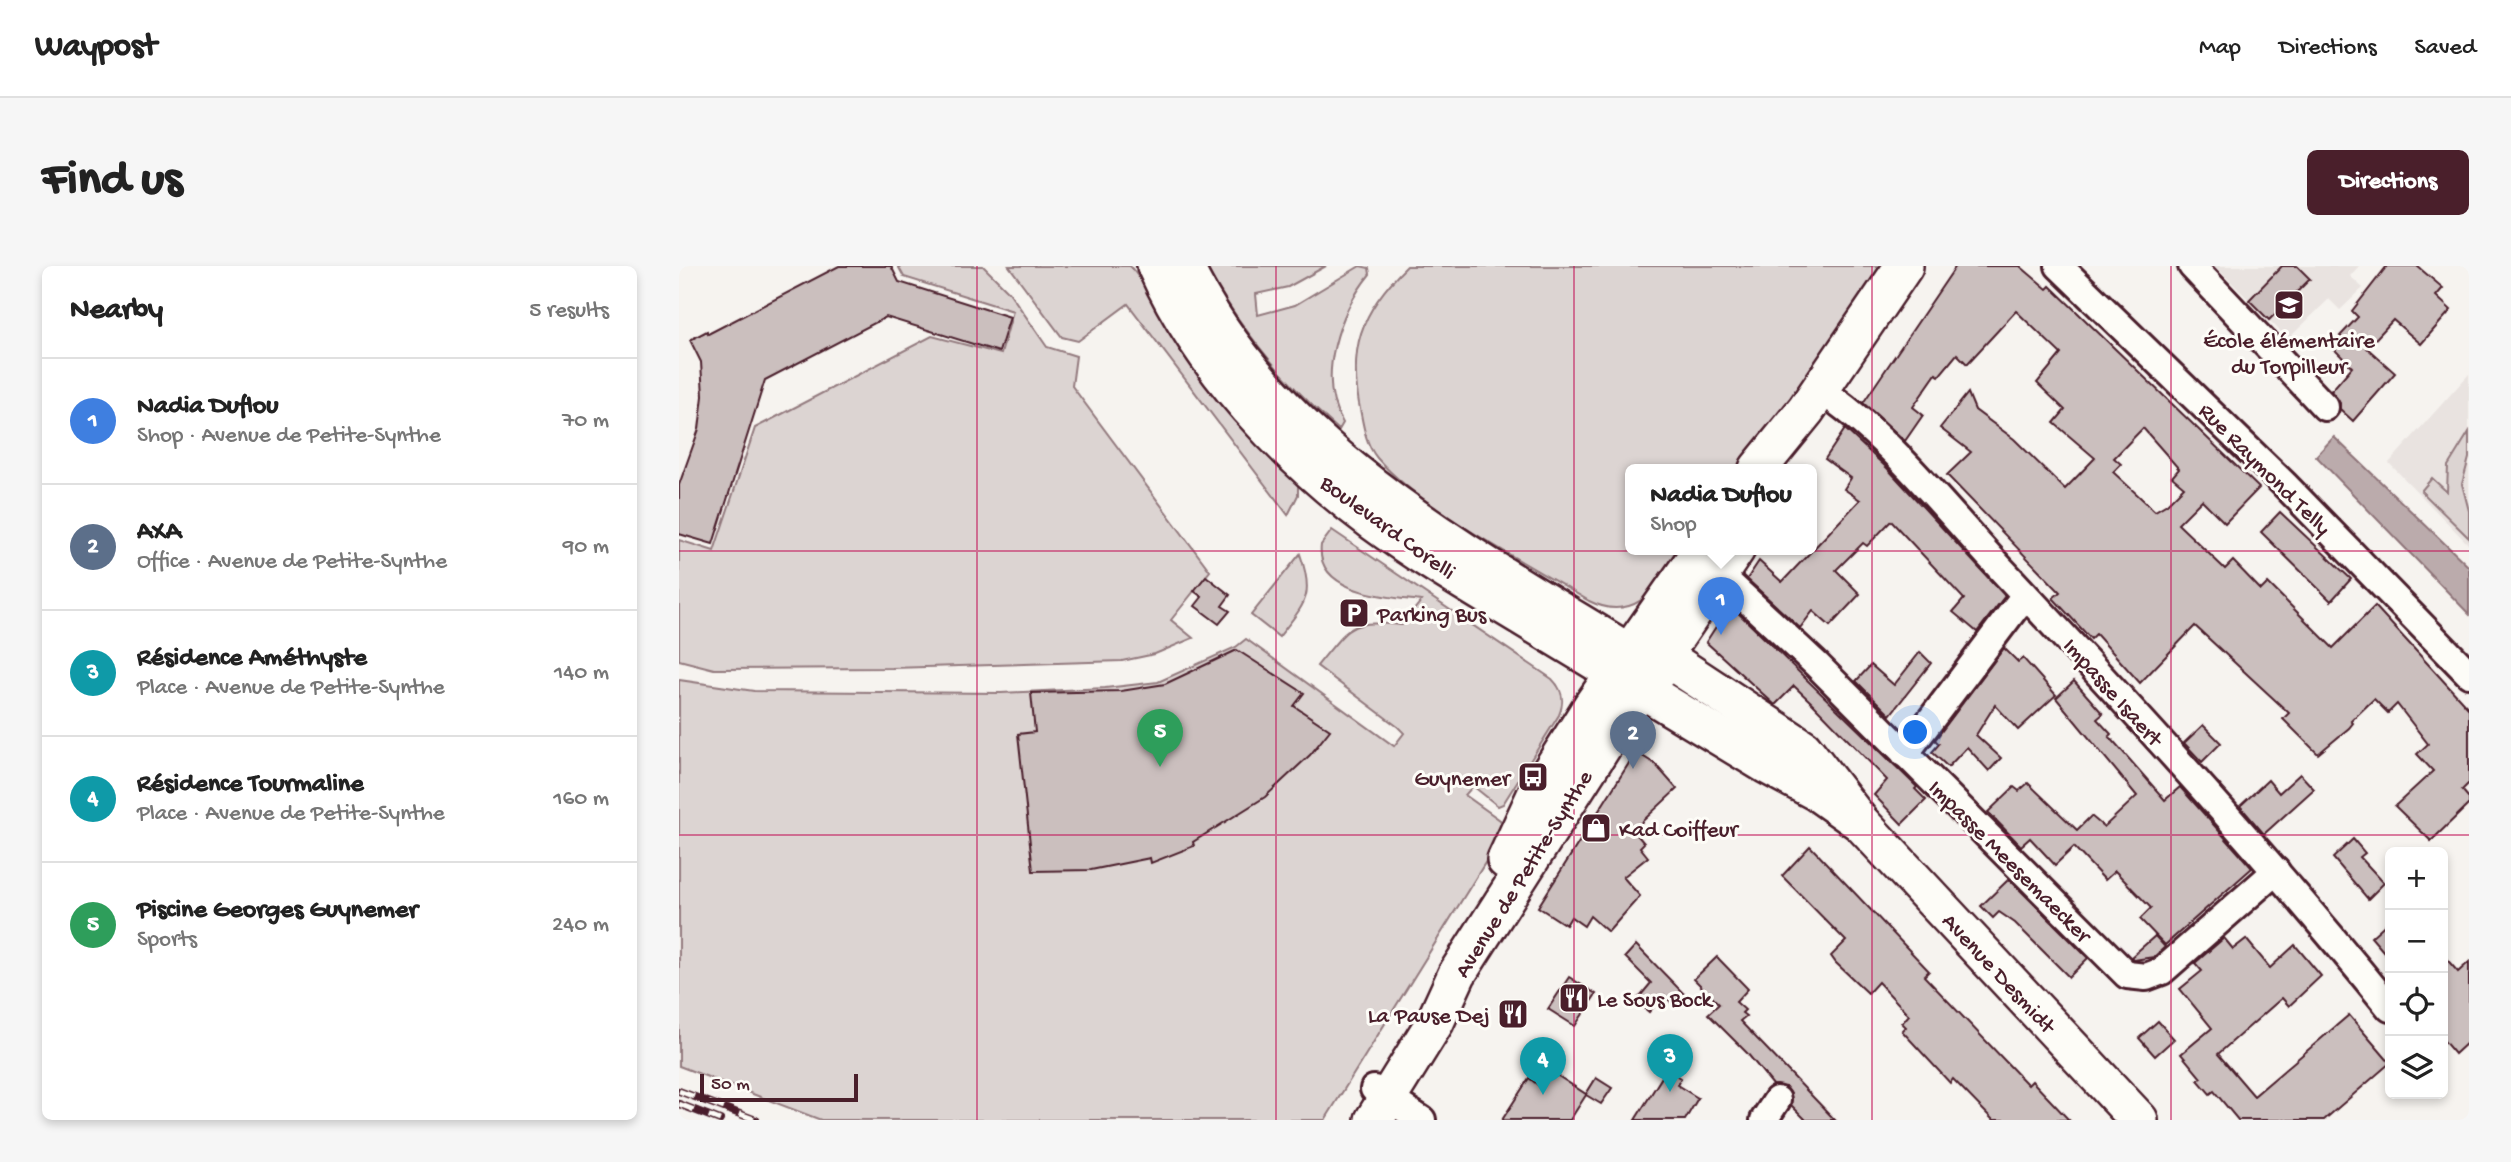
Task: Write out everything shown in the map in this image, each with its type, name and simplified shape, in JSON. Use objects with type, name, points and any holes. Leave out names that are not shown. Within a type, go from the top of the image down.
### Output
[{"type":"main road","name":"Boulevard Corelli","points":[[1156,266],[1175,305],[1208,354],[1266,424],[1315,473],[1410,547],[1641,668]]},
{"type":"main road","name":"Boulevard Corelli","points":[[1184,266],[1216,322],[1239,353],[1283,405],[1340,459],[1416,518],[1641,668]]},
{"type":"main road","points":[[1792,464],[1828,395],[1904,266]]},
{"type":"main road","points":[[1764,464],[1828,395],[1926,266]]},
{"type":"main road","name":"Avenue de Petite-Synthe","points":[[1354,1120],[1378,1102],[1437,967],[1516,843],[1536,795],[1641,668],[1719,558]]},
{"type":"main road","name":"Avenue Desmidt","points":[[1641,668],[1798,743],[1851,810],[2139,1120]]},
{"type":"street","name":"Rue Raymond Telly","points":[[2059,266],[2284,484],[2469,674]]},
{"type":"street","points":[[2192,266],[2325,407]]},
{"type":"street","name":"Impasse Isaert","points":[[1828,395],[1869,428],[2025,595],[2276,872],[2385,1002]]},
{"type":"street","name":"Impasse Meesemaecker","points":[[1719,558],[1817,665],[2121,971],[2140,977],[2162,971],[2276,872]]},
{"type":"street","points":[[1905,754],[2025,595]]},
{"type":"street","points":[[1378,1102],[1422,1120]]},
{"type":"shaded area","points":[[898,266],[983,266],[1009,292],[1047,347],[1076,356],[1072,386],[1210,571],[1171,620],[1193,638],[1155,654],[1122,661],[892,668],[714,669],[679,660],[679,540],[714,551],[755,428],[932,336],[1001,354],[1013,311],[904,277]]},
{"type":"shaded area","points":[[1009,266],[1130,266],[1298,485],[1298,495],[1288,515],[1128,304],[1078,341],[1062,337]]},
{"type":"shaded area","points":[[1206,266],[1326,266],[1288,287],[1256,294],[1258,315],[1295,305],[1360,266],[1369,268],[1370,274],[1359,289],[1341,326],[1331,366],[1335,405],[1343,423],[1339,430],[1301,394],[1265,354],[1233,311]]},
{"type":"shaded area","points":[[1407,266],[1884,266],[1745,464],[1625,464],[1625,555],[1682,555],[1646,597],[1621,608],[1606,607],[1589,601],[1477,536],[1421,498],[1377,458],[1368,443],[1357,391],[1357,351],[1368,316],[1391,283]]},
{"type":"shaded area","name":"École élémentaire du Torpilleur","points":[[2215,266],[2359,266],[2350,276],[2363,288],[2340,310],[2329,299],[2288,339]]},
{"type":"shaded area","points":[[2469,374],[2469,545],[2389,463]]},
{"type":"shaded area","points":[[2469,432],[2469,458],[2462,484],[2469,511],[2469,538],[2421,491],[2432,478],[2447,492],[2448,466]]},
{"type":"shaded area","points":[[2334,437],[2469,567],[2469,614],[2316,456]]},
{"type":"shaded area","points":[[1332,530],[1552,679],[1561,692],[1562,705],[1559,715],[1503,804],[1498,806],[1473,786],[1465,795],[1500,820],[1503,825],[1498,842],[1325,1120],[821,1120],[679,1066],[679,680],[754,691],[1001,693],[1105,688],[1158,682],[1236,647],[1246,639],[1394,746],[1404,733],[1317,666],[1344,634],[1352,629],[1371,624],[1402,625],[1421,601],[1357,590],[1330,574],[1322,561],[1321,545]]},
{"type":"shaded area","points":[[1300,554],[1307,580],[1305,599],[1279,637],[1251,615]]},
{"type":"building","points":[[839,266],[891,266],[899,282],[1010,317],[999,352],[886,317],[765,380],[713,544],[679,534],[679,485],[699,429],[703,396],[701,362],[690,340],[707,331],[708,334]]},
{"type":"building","points":[[1956,266],[2020,266],[2047,289],[2050,286],[2259,488],[2225,523],[2202,500],[2178,524],[2225,569],[2233,561],[2261,590],[2268,583],[2333,648],[2375,606],[2469,709],[2469,783],[2462,790],[2469,798],[2469,804],[2431,841],[2395,806],[2433,771],[2417,754],[2428,744],[2397,704],[2388,713],[2374,699],[2351,721],[2353,723],[2349,728],[2318,754],[2283,719],[2289,713],[2195,626],[2140,683],[2096,634],[2091,639],[2053,598],[2060,592],[1947,475],[1971,452],[1940,428],[1968,393],[1975,410],[2014,439],[2065,489],[2095,458],[2054,423],[2065,410],[2037,383],[2061,354],[2016,311],[1967,364],[1957,354],[1939,376],[1936,374],[1913,407],[1923,415],[1905,441],[1863,403]],"holes":[[[2143,428],[2179,469],[2172,477],[2184,487],[2167,504],[2155,511],[2113,472],[2121,464],[2114,458]]]},
{"type":"building","points":[[2282,266],[2297,266],[2310,279],[2269,320],[2249,300]]},
{"type":"building","points":[[2387,266],[2417,266],[2443,288],[2436,296],[2451,310],[2421,344],[2393,320],[2367,348],[2395,373],[2353,421],[2340,409],[2340,403],[2331,391],[2352,367],[2334,349],[2343,339],[2340,336],[2358,317],[2352,311]]},
{"type":"building","points":[[1845,429],[1887,468],[2005,596],[1977,632],[1953,612],[1964,599],[1891,521],[1867,546],[1863,543],[1836,570],[1860,594],[1830,626],[1813,611],[1800,628],[1747,579],[1759,561],[1782,582],[1808,555],[1817,555],[1817,545],[1860,500],[1844,489],[1851,478],[1825,459]]},
{"type":"building","points":[[2280,512],[2351,579],[2331,601],[2261,532]]},
{"type":"building","points":[[1206,576],[1230,595],[1222,606],[1230,611],[1219,624],[1195,606],[1202,597],[1194,591]]},
{"type":"building","points":[[1730,605],[1917,787],[1915,789],[1926,800],[1902,824],[1874,795],[1887,780],[1794,686],[1775,705],[1706,642]]},
{"type":"building","points":[[2004,648],[2018,662],[2023,658],[2056,695],[2018,730],[1995,705],[1976,735],[2001,758],[1989,771],[1967,747],[1948,767],[1932,752],[1939,744],[1935,740]]},
{"type":"building","points":[[1237,650],[1304,693],[1294,706],[1330,730],[1310,755],[1265,797],[1193,842],[1194,846],[1151,863],[1150,858],[1091,870],[1033,871],[1018,734],[1035,732],[1031,693],[1121,691],[1165,684]]},
{"type":"building","points":[[1920,652],[1931,663],[1890,715],[1856,681],[1871,665],[1894,685]]},
{"type":"building","points":[[2074,681],[2103,714],[2097,719],[2111,734],[2109,736],[2165,800],[2180,787],[2252,868],[2165,945],[2140,919],[2151,908],[2115,871],[2105,880],[2074,847],[2055,865],[2030,838],[2021,846],[1988,812],[2014,787],[2019,791],[2028,783],[2077,830],[2091,816],[2104,827],[2137,796],[2056,698]]},
{"type":"building","points":[[2203,725],[2221,743],[2202,762],[2184,743]]},
{"type":"building","points":[[1636,752],[1655,764],[1677,789],[1633,830],[1644,843],[1640,847],[1648,857],[1623,877],[1640,896],[1608,932],[1590,916],[1584,926],[1571,917],[1566,925],[1538,907]]},
{"type":"building","points":[[2300,774],[2314,789],[2264,834],[2240,806],[2268,780],[2279,793]]},
{"type":"building","points":[[2353,839],[2365,853],[2360,857],[2384,883],[2368,899],[2333,858]]},
{"type":"building","points":[[1810,846],[1929,971],[1924,976],[2028,1085],[2032,1081],[2069,1120],[1993,1120],[1953,1079],[1950,1083],[1902,1031],[1906,1027],[1902,1023],[1909,1015],[1878,982],[1868,993],[1836,963],[1831,956],[1846,941],[1782,876]]},
{"type":"building","points":[[2009,879],[2088,958],[2069,977],[2015,923],[1999,912],[1993,918],[1981,906]]},
{"type":"building","points":[[2385,924],[2385,953],[2371,937]]},
{"type":"building","points":[[2155,936],[2165,947],[2154,957],[2134,960],[2131,957]]},
{"type":"building","points":[[2224,938],[2233,949],[2246,939],[2270,968],[2295,945],[2321,976],[2289,1006],[2282,998],[2218,1054],[2254,1096],[2349,1015],[2385,1057],[2385,1067],[2324,1120],[2238,1120],[2214,1091],[2210,1094],[2198,1080],[2201,1078],[2181,1054],[2212,1028],[2180,989],[2202,971],[2195,963]]},
{"type":"building","points":[[1636,945],[1685,995],[1675,1006],[1664,995],[1649,1012],[1636,1001],[1651,983],[1625,957]]},
{"type":"building","points":[[1717,957],[1748,989],[1736,1002],[1745,1010],[1742,1013],[1746,1016],[1740,1021],[1835,1120],[1806,1120],[1791,1105],[1791,1094],[1786,1087],[1773,1085],[1747,1053],[1708,1014],[1719,1004],[1694,979]]},
{"type":"building","points":[[2448,961],[2458,972],[2469,962],[2469,1041],[2455,1054],[2448,1046]]},
{"type":"building","name":"Le Sous Bock","points":[[1569,977],[1596,994],[1575,1026],[1548,1009]]},
{"type":"building","points":[[2158,1021],[2174,1039],[2155,1056],[2139,1038]]},
{"type":"building","points":[[1667,1069],[1681,1078],[1677,1085],[1698,1098],[1685,1120],[1635,1120]]},
{"type":"building","points":[[1552,1072],[1586,1094],[1596,1078],[1612,1088],[1601,1104],[1586,1095],[1570,1120],[1502,1120],[1529,1078],[1542,1088]]},
{"type":"railway","points":[[679,1091],[756,1120]]},
{"type":"railway","points":[[679,1104],[720,1120]]},
{"type":"place","name":"École élémentaire du Torpilleur","points":[[2289,305]]},
{"type":"place","name":"Parking Bus","points":[[1354,613]]},
{"type":"place","name":"Nadia Duflou","points":[[1721,635]]},
{"type":"place","name":"Piscine Georges Guynemer","points":[[1160,767]]},
{"type":"place","name":"AXA","points":[[1633,769]]},
{"type":"place","name":"Guynemer","points":[[1533,777]]},
{"type":"place","name":"Kad Coiffeur","points":[[1596,828]]},
{"type":"place","name":"Le Sous Bock","points":[[1574,998]]},
{"type":"place","name":"La Pause Dej","points":[[1513,1014]]},
{"type":"place","name":"Résidence Améthyste","points":[[1670,1092]]},
{"type":"place","name":"Résidence Tourmaline","points":[[1543,1095]]}]
